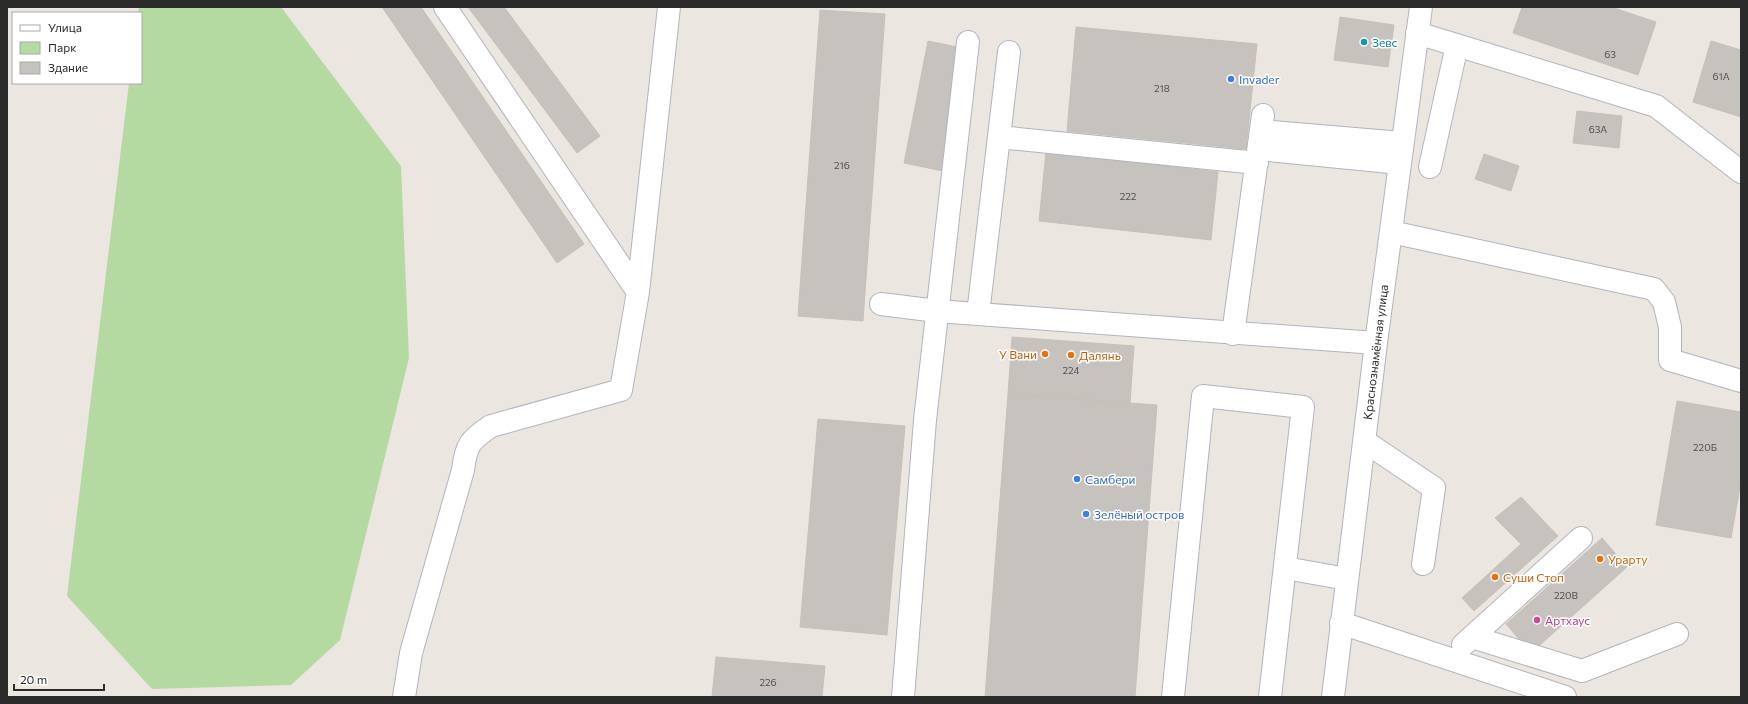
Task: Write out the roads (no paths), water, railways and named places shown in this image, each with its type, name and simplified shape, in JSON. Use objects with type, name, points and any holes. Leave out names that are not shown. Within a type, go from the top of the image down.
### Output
[{"type":"street","points":[[445,7],[638,292]]},
{"type":"street","points":[[404,697],[411,652],[463,470],[465,451],[475,436],[491,426],[621,390],[638,292],[668,7]]},
{"type":"street","name":"Краснознамённая улица","points":[[1333,697],[1376,343],[1421,7]]},
{"type":"street","points":[[1417,33],[1656,106],[1741,172]]},
{"type":"street","points":[[902,697],[925,420],[968,42]]},
{"type":"street","points":[[1430,167],[1457,45]]},
{"type":"street","points":[[978,314],[1009,52]]},
{"type":"street","points":[[999,137],[1260,140],[1401,153]]},
{"type":"street","points":[[1233,334],[1260,140]]},
{"type":"street","points":[[1391,232],[1654,289],[1664,302],[1670,327],[1670,360],[1741,381]]},
{"type":"street","points":[[881,304],[937,311],[1233,334],[1376,343]]},
{"type":"street","points":[[1173,697],[1204,396],[1303,407],[1270,697]]},
{"type":"street","points":[[1364,441],[1434,488],[1423,564]]},
{"type":"street","points":[[1449,658],[1581,538]]},
{"type":"street","points":[[1285,568],[1347,579]]},
{"type":"street","points":[[1342,623],[1565,697]]},
{"type":"street","points":[[1472,637],[1582,671],[1677,634]]},
{"type":"place","name":"Зевс","points":[[1364,42]]},
{"type":"place","name":"Invader","points":[[1231,79]]},
{"type":"place","name":"У Вани","points":[[1045,354]]},
{"type":"place","name":"Далянь","points":[[1071,355]]},
{"type":"place","name":"Самбери","points":[[1077,479]]},
{"type":"place","name":"Зелёный остров","points":[[1086,514]]},
{"type":"place","name":"Урарту","points":[[1600,559]]},
{"type":"place","name":"Суши Стоп","points":[[1495,577]]},
{"type":"place","name":"Артхаус","points":[[1537,620]]}]
